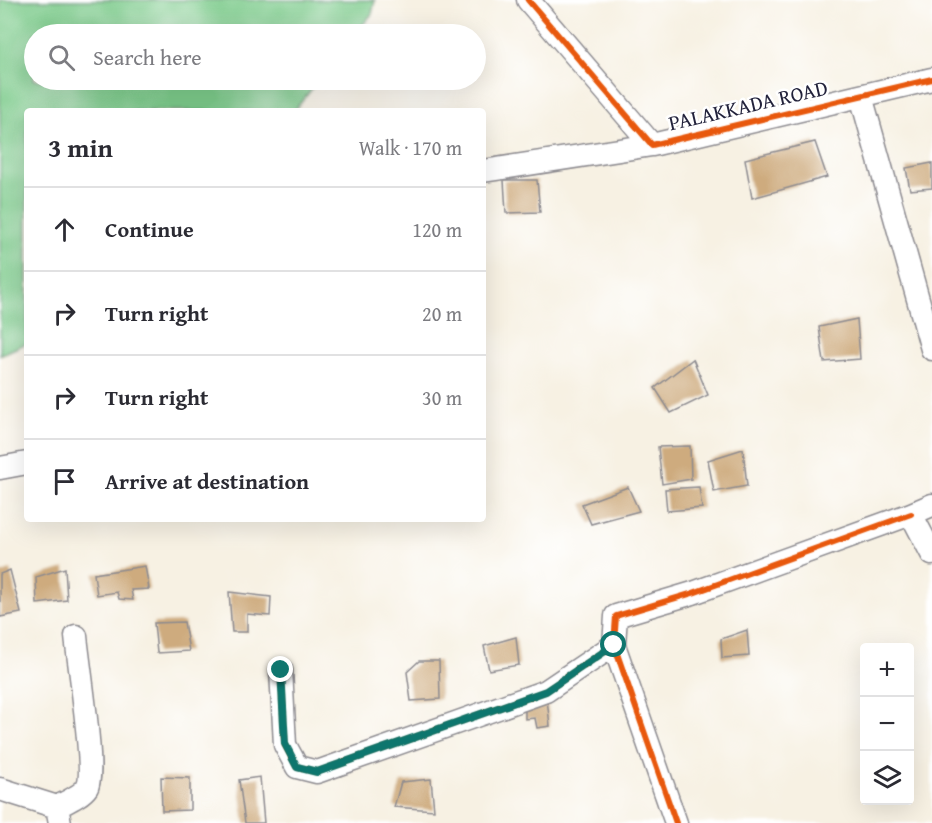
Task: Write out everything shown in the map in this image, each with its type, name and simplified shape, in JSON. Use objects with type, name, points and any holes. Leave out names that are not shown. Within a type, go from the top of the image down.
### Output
[{"type":"street","name":"PALAKKADA ROAD","points":[[528,0],[652,145],[932,79]]},
{"type":"street","points":[[861,96],[932,349]]},
{"type":"street","points":[[486,171],[652,145]]},
{"type":"street","points":[[0,468],[24,464]]},
{"type":"street","points":[[676,823],[614,645],[616,616],[693,593],[932,505]]},
{"type":"street","points":[[911,514],[932,554]]},
{"type":"street","points":[[0,789],[58,815],[87,788],[90,756],[76,636]]},
{"type":"street","points":[[281,670],[285,744],[297,767],[317,772],[546,691],[614,645]]},
{"type":"green space","points":[[0,0],[375,0],[372,14],[364,24],[24,24],[24,90],[311,90],[296,108],[24,108],[24,344],[0,355]]},
{"type":"building","points":[[815,142],[827,177],[752,198],[745,159]]},
{"type":"building","points":[[932,163],[932,188],[910,190],[906,168]]},
{"type":"building","points":[[504,180],[537,180],[540,212],[506,213]]},
{"type":"building","points":[[857,319],[860,359],[824,362],[819,327]]},
{"type":"building","points":[[693,359],[708,395],[671,413],[655,388]]},
{"type":"building","points":[[690,446],[691,479],[662,484],[658,447]]},
{"type":"building","points":[[743,449],[747,486],[714,492],[708,460]]},
{"type":"building","points":[[628,487],[639,511],[591,524],[582,504]]},
{"type":"building","points":[[699,487],[702,508],[667,511],[665,489]]},
{"type":"building","points":[[145,566],[149,589],[131,590],[133,600],[119,599],[117,592],[97,595],[94,574]]},
{"type":"building","points":[[65,568],[67,600],[37,604],[36,577]]},
{"type":"building","points":[[10,570],[21,613],[0,617],[0,574]]},
{"type":"building","points":[[229,592],[271,597],[270,616],[247,614],[247,632],[232,632]]},
{"type":"building","points":[[184,622],[189,651],[157,653],[154,623]]},
{"type":"building","points":[[747,630],[749,656],[722,658],[721,639]]},
{"type":"building","points":[[516,637],[519,665],[489,670],[484,646]]},
{"type":"building","points":[[419,661],[439,661],[440,699],[411,701],[407,672]]},
{"type":"building","points":[[546,690],[550,726],[537,728],[535,718],[525,719],[525,698]]},
{"type":"building","points":[[161,777],[190,778],[190,810],[162,811]]},
{"type":"building","points":[[260,777],[264,823],[245,823],[239,780]]},
{"type":"building","points":[[431,779],[434,810],[394,807],[401,782]]},
{"type":"cycle path","points":[[528,0],[652,145],[932,79]]},
{"type":"cycle path","points":[[676,823],[614,645],[616,616],[693,593],[911,514]]},
{"type":"cycle path","points":[[281,670],[285,745],[297,767],[317,772],[546,691],[614,645]]},
{"type":"route","points":[[281,670],[285,744],[297,767],[317,772],[546,691],[573,675],[614,645]]}]
